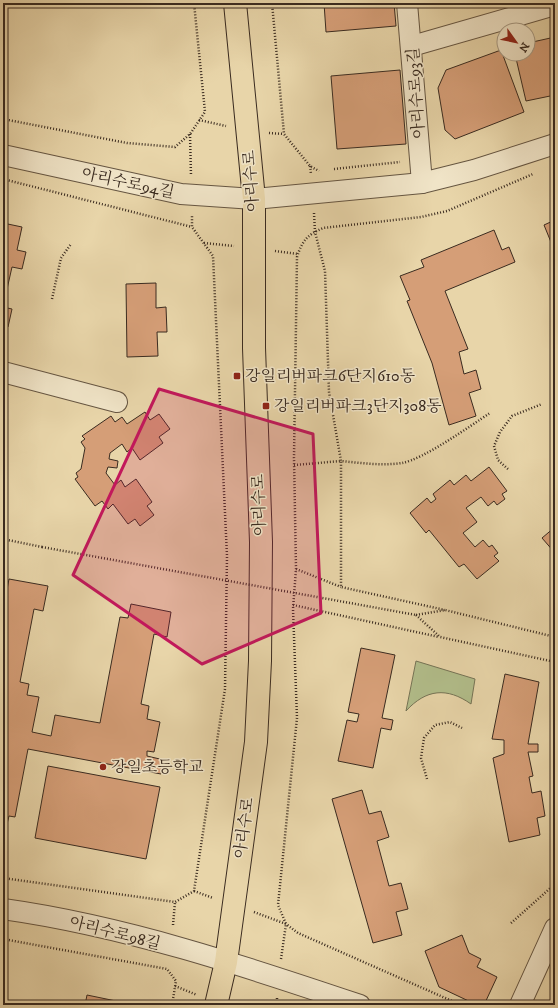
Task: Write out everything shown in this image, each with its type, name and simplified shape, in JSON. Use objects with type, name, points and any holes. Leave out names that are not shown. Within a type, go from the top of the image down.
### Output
[{"type":"main road","name":"아리수로","points":[[216,1005],[226,962],[256,742],[260,661],[261,542],[254,348],[254,199],[235,3]]},
{"type":"street","name":"아리수로93길","points":[[407,3],[412,46],[422,183]]},
{"type":"street","points":[[412,46],[555,5]]},
{"type":"street","points":[[254,199],[422,183],[474,170],[555,144]]},
{"type":"street","name":"아리수로94길","points":[[3,155],[181,194],[254,199]]},
{"type":"street","points":[[3,372],[117,402]]},
{"type":"street","name":"아리수로98길","points":[[3,909],[30,912],[131,935],[226,962],[360,1005]]},
{"type":"street","points":[[520,1005],[555,928]]},
{"type":"path","points":[[3,119],[127,143],[175,147],[190,134],[204,112],[194,3]]},
{"type":"path","points":[[272,3],[284,134],[310,166]]},
{"type":"path","points":[[461,1005],[298,933],[286,924],[278,905],[297,718],[293,605],[296,569],[294,465],[297,257],[301,244],[315,232],[323,228],[420,217],[447,211],[534,174]]},
{"type":"path","points":[[3,179],[192,227],[213,256],[227,556],[225,689],[194,891],[175,902],[3,878]]},
{"type":"path","points":[[315,232],[325,271],[329,392],[341,461],[341,587]]},
{"type":"path","points":[[52,298],[61,258],[71,244]]},
{"type":"path","points":[[508,469],[498,460],[494,446],[500,432],[512,416],[542,404]]},
{"type":"path","points":[[294,465],[341,461],[388,464],[404,463],[460,433],[490,413]]},
{"type":"path","points":[[3,539],[416,615],[445,610]]},
{"type":"path","points":[[296,569],[341,587],[445,610],[555,637]]},
{"type":"path","points":[[293,605],[555,662]]},
{"type":"path","points":[[416,615],[440,637]]},
{"type":"path","points":[[427,779],[421,758],[424,738],[435,725],[450,722],[462,728]]},
{"type":"path","points":[[511,923],[555,884]]},
{"type":"path","points":[[3,939],[167,969],[176,981],[172,1005]]},
{"type":"highlighted area","points":[[159,389],[313,434],[321,613],[202,664],[73,575]]},
{"type":"green space","points":[[416,661],[475,679],[471,704],[454,695],[437,693],[421,698],[406,711]]},
{"type":"building","points":[[324,3],[394,3],[396,26],[326,32]]},
{"type":"building","points":[[555,37],[555,95],[526,101],[517,62],[536,62],[536,41]]},
{"type":"building","points":[[496,52],[496,62],[505,62],[524,112],[455,139],[445,130],[438,88],[446,70]]},
{"type":"building","points":[[400,70],[406,144],[337,149],[331,76]]},
{"type":"building","points":[[555,220],[555,252],[544,225]]},
{"type":"building","points":[[3,223],[22,227],[17,250],[26,252],[22,269],[12,267],[3,307]]},
{"type":"building","points":[[494,230],[502,250],[509,247],[515,262],[445,291],[468,349],[459,352],[464,374],[476,370],[481,389],[469,393],[476,416],[449,425],[432,363],[407,301],[410,300],[400,276],[424,267],[421,260]]},
{"type":"building","points":[[156,283],[156,308],[166,307],[167,332],[157,332],[158,356],[127,357],[126,284]]},
{"type":"building","points":[[3,307],[12,309],[8,327],[3,326]]},
{"type":"building","points":[[145,412],[150,420],[159,414],[170,429],[159,437],[163,443],[140,460],[132,448],[127,452],[122,444],[110,453],[109,459],[118,461],[117,468],[108,467],[106,473],[115,485],[121,480],[125,487],[136,479],[152,502],[147,506],[154,515],[140,526],[135,519],[128,524],[113,504],[108,509],[102,501],[95,506],[75,479],[78,477],[76,473],[81,469],[85,448],[81,442],[85,439],[82,436],[111,416],[115,422],[122,417],[127,424]]},
{"type":"building","points":[[489,467],[507,491],[502,494],[505,499],[497,505],[494,501],[488,506],[481,497],[466,508],[477,522],[463,533],[475,547],[483,540],[489,547],[492,545],[498,553],[494,556],[499,561],[477,579],[464,564],[459,567],[429,530],[426,533],[410,513],[427,498],[431,503],[436,499],[433,494],[450,480],[454,485],[466,475],[471,481]]},
{"type":"building","points":[[555,527],[555,553],[542,538]]},
{"type":"building","points":[[9,579],[48,586],[43,611],[34,609],[20,682],[29,684],[27,695],[39,697],[32,732],[51,736],[55,715],[100,723],[120,617],[128,618],[131,604],[171,612],[167,637],[154,634],[141,704],[149,706],[147,719],[160,722],[154,752],[147,751],[147,756],[164,760],[161,774],[28,749],[15,817],[9,816],[7,824],[3,829],[3,594],[6,595]]},
{"type":"building","points":[[361,648],[395,655],[382,718],[393,720],[391,730],[381,728],[373,768],[338,761],[347,720],[357,722],[359,714],[348,712]]},
{"type":"building","points":[[505,674],[539,682],[528,744],[538,744],[538,752],[528,752],[533,776],[529,777],[532,793],[541,791],[545,816],[537,818],[540,835],[509,842],[493,758],[504,754],[504,740],[492,739]]},
{"type":"building","points":[[48,766],[160,787],[146,859],[35,838]]},
{"type":"building","points":[[362,790],[369,814],[381,811],[389,837],[377,841],[389,886],[401,883],[408,909],[396,912],[402,935],[373,943],[332,799]]},
{"type":"building","points":[[462,935],[469,953],[481,959],[477,967],[497,977],[484,1005],[477,1005],[439,987],[425,951]]},
{"type":"building","points":[[87,995],[116,1001],[116,1005],[85,1005]]},
{"type":"place","name":"강일리버파크6단지610동","points":[[237,376]]},
{"type":"place","name":"강일리버파크3단지308동","points":[[266,406]]},
{"type":"place","name":"강일초등학교","points":[[103,767]]}]
